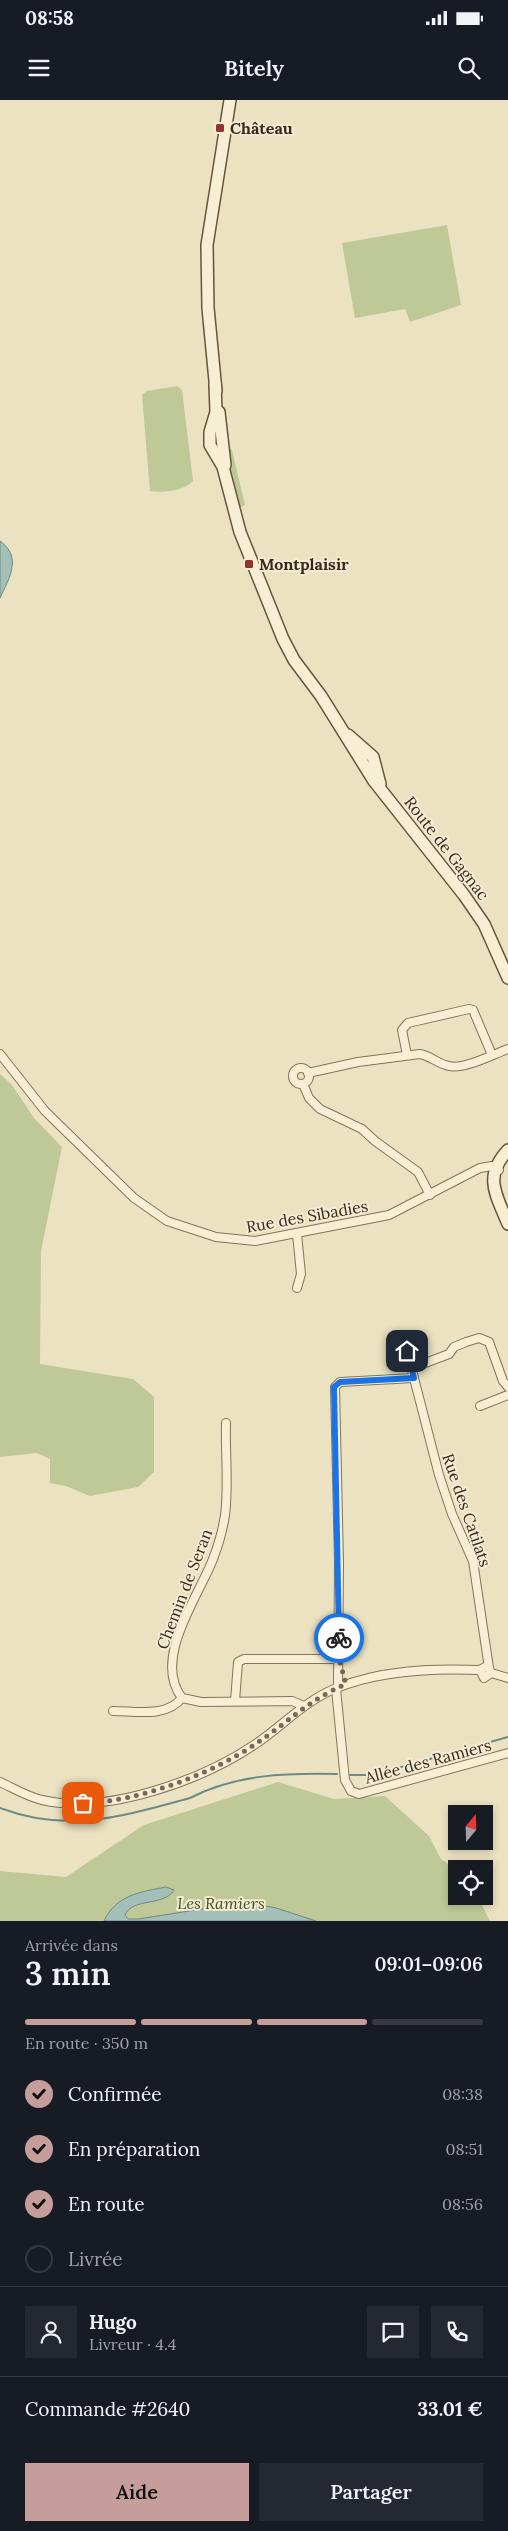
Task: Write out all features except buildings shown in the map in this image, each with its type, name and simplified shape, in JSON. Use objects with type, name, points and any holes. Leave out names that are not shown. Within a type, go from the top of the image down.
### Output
[{"type":"main road","name":"Route de Gagnac","points":[[230,100],[208,245],[208,308],[216,412],[210,432],[210,445],[220,461],[240,532],[283,639],[294,660],[344,731],[374,781],[464,894],[484,924],[508,978]]},
{"type":"main road","points":[[508,1150],[496,1170],[508,1223]]},
{"type":"main road","points":[[496,1170],[508,1157]]},
{"type":"street","points":[[407,1055],[402,1030],[408,1023],[469,1009],[473,1010],[477,1016],[492,1055]]},
{"type":"street","points":[[430,1195],[418,1172],[375,1141],[362,1129],[320,1110],[309,1098],[303,1084],[294,1081],[293,1073],[299,1068],[308,1073],[407,1055],[429,1056],[451,1067],[460,1066],[508,1049]]},
{"type":"street","name":"Rue des Sibadies","points":[[0,1054],[45,1111],[134,1198],[167,1221],[184,1228],[238,1241],[256,1241],[297,1234],[389,1215],[480,1168],[496,1170]]},
{"type":"street","points":[[303,1084],[309,1078],[308,1073]]},
{"type":"street","points":[[297,1234],[301,1274],[297,1288]]},
{"type":"street","points":[[412,1368],[449,1354],[454,1347],[479,1338],[485,1339],[489,1342],[502,1381],[508,1387]]},
{"type":"street","name":"Rue des Catilats","points":[[407,1351],[439,1475],[452,1514],[473,1561],[486,1651],[486,1670]]},
{"type":"street","points":[[346,1684],[339,1659],[334,1387],[340,1382],[414,1378]]},
{"type":"street","points":[[480,1406],[508,1395]]},
{"type":"street","name":"Chemin de Seran","points":[[182,1698],[174,1688],[171,1676],[172,1661],[177,1640],[214,1558],[225,1515],[226,1423]]},
{"type":"street","points":[[235,1701],[238,1662],[244,1659],[339,1659]]},
{"type":"street","name":"Allée des Ramiers","points":[[339,1659],[338,1708],[345,1780],[351,1791],[360,1794],[508,1753]]},
{"type":"street","points":[[0,1782],[41,1800],[106,1803],[145,1794],[227,1763],[259,1742],[304,1706],[346,1684],[427,1669],[486,1670],[508,1678]]},
{"type":"street","name":"Allée des Ramiers","points":[[328,1692],[338,1708]]},
{"type":"street","points":[[113,1711],[164,1711],[176,1705],[182,1698],[201,1702],[292,1701],[304,1706]]},
{"type":"green space","points":[[447,225],[461,305],[410,322],[405,309],[355,318],[342,243]]},
{"type":"green space","points":[[177,386],[182,390],[193,481],[173,491],[150,491],[142,395],[147,391]]},
{"type":"green space","points":[[227,446],[232,450],[245,505],[239,508],[227,457]]},
{"type":"green space","points":[[0,1074],[12,1085],[34,1118],[62,1147],[41,1251],[40,1364],[133,1379],[154,1397],[154,1472],[138,1487],[90,1496],[66,1486],[50,1483],[50,1459],[37,1453],[0,1457]]},
{"type":"green space","name":"Les Ramiers","points":[[278,1782],[334,1799],[385,1796],[429,1836],[441,1859],[448,1864],[448,1905],[482,1905],[490,1921],[0,1921],[0,1871],[66,1877],[144,1825]]},
{"type":"water","points":[[0,541],[11,554],[12,568],[0,598]]},
{"type":"water","points":[[166,1887],[174,1890],[163,1899],[129,1909],[125,1915],[128,1919],[247,1902],[276,1908],[316,1921],[104,1921],[115,1905],[122,1900],[138,1893]]},
{"type":"waterway","points":[[350,1775],[373,1775],[508,1737]]},
{"type":"waterway","points":[[0,1808],[25,1816],[49,1820],[95,1820],[165,1805],[190,1798],[225,1784],[244,1780],[281,1775],[337,1774]]},
{"type":"way so far","points":[[83,1803],[106,1803],[145,1794],[227,1763],[259,1742],[304,1706],[346,1684],[339,1659],[339,1638]]},
{"type":"place","name":"Château","points":[[220,128]]},
{"type":"place","name":"Montplaisir","points":[[249,564]]},
{"type":"route","points":[[339,1638],[334,1387],[340,1382],[414,1378],[407,1351]]}]
